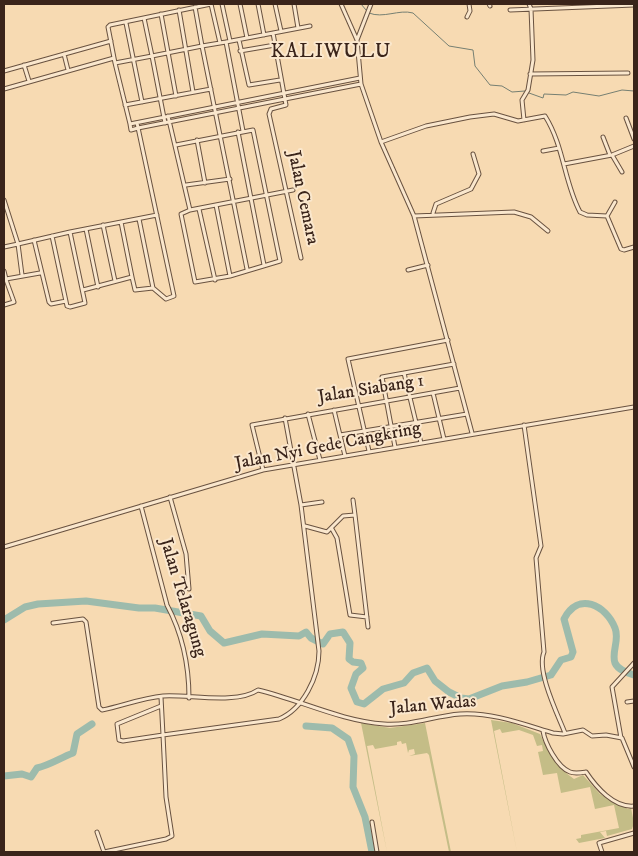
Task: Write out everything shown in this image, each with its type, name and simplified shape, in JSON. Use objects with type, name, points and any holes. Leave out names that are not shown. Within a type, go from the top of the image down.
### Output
[{"type":"street","points":[[220,43],[211,4],[109,26],[115,63],[131,130],[361,84]]},
{"type":"street","points":[[222,4],[244,131]]},
{"type":"street","points":[[240,4],[247,38]]},
{"type":"street","points":[[258,4],[264,34]]},
{"type":"street","points":[[275,4],[281,31]]},
{"type":"street","points":[[294,4],[298,28]]},
{"type":"street","points":[[341,4],[357,40],[361,84],[381,142],[414,216],[472,433]]},
{"type":"street","points":[[357,40],[371,4]]},
{"type":"street","points":[[467,17],[470,11],[469,4]]},
{"type":"street","points":[[524,120],[523,98],[528,90],[533,45],[531,9],[529,4]]},
{"type":"street","points":[[510,10],[634,5]]},
{"type":"street","points":[[195,7],[247,269]]},
{"type":"street","points":[[179,10],[193,92]]},
{"type":"street","points":[[161,14],[176,96]]},
{"type":"street","points":[[144,18],[160,99],[172,139],[176,144],[190,210]]},
{"type":"street","points":[[126,23],[142,102]]},
{"type":"street","points":[[115,63],[310,26]]},
{"type":"street","points":[[273,33],[280,80],[285,99]]},
{"type":"street","points":[[239,40],[249,85],[280,80]]},
{"type":"street","points":[[4,71],[111,41]]},
{"type":"street","points":[[240,51],[274,45]]},
{"type":"street","points":[[64,54],[68,70]]},
{"type":"street","points":[[4,89],[114,58]]},
{"type":"street","points":[[24,65],[28,81]]},
{"type":"street","points":[[530,74],[628,73]]},
{"type":"street","points":[[130,124],[360,78]]},
{"type":"street","points":[[125,105],[211,89]]},
{"type":"street","name":"Jalan Cemara","points":[[285,99],[286,105],[269,111],[301,258]]},
{"type":"street","points":[[381,142],[426,126],[470,117],[494,114],[514,120],[524,120],[545,116],[559,148],[572,194],[580,212],[587,215],[607,216]]},
{"type":"street","points":[[626,118],[634,139]]},
{"type":"street","points":[[137,122],[174,296],[166,299],[153,288],[139,218]]},
{"type":"street","points":[[176,144],[253,130],[266,195],[280,260],[215,280],[195,282],[181,214],[190,210],[251,199],[266,195],[292,190]]},
{"type":"street","points":[[238,132],[264,266]]},
{"type":"street","points":[[603,138],[622,172]]},
{"type":"street","points":[[197,140],[205,183]]},
{"type":"street","points":[[564,164],[611,155],[634,146]]},
{"type":"street","points":[[543,151],[559,148]]},
{"type":"street","points":[[433,214],[436,204],[474,186],[479,174],[472,154]]},
{"type":"street","points":[[186,185],[230,179]]},
{"type":"street","points":[[4,200],[18,244],[22,275]]},
{"type":"street","points":[[607,216],[615,202]]},
{"type":"street","points":[[216,205],[230,276]]},
{"type":"street","points":[[199,209],[215,280]]},
{"type":"street","points":[[414,216],[514,212],[531,217],[548,231]]},
{"type":"street","points":[[4,247],[157,215]]},
{"type":"street","points":[[607,216],[621,249],[634,247]]},
{"type":"street","points":[[120,222],[135,290],[153,288]]},
{"type":"street","points":[[103,226],[115,281]]},
{"type":"street","points":[[86,229],[98,287]]},
{"type":"street","points":[[52,236],[66,301],[70,307],[84,304],[83,290],[70,232]]},
{"type":"street","points":[[34,240],[40,273],[50,304],[66,301]]},
{"type":"street","points":[[408,270],[428,265]]},
{"type":"street","points":[[4,271],[14,302],[4,305]]},
{"type":"street","points":[[5,278],[40,273]]},
{"type":"street","points":[[83,290],[132,277]]},
{"type":"street","points":[[369,452],[349,359],[448,340]]},
{"type":"street","points":[[395,447],[382,377],[454,364]]},
{"type":"street","points":[[404,373],[420,443]]},
{"type":"street","name":"Jalan Siabang 1","points":[[263,470],[252,425],[460,388]]},
{"type":"street","points":[[433,394],[444,439]]},
{"type":"street","name":"Jalan Nyi Gede Cangkring","points":[[4,547],[263,470],[634,407]]},
{"type":"street","points":[[334,410],[345,456]]},
{"type":"street","points":[[308,414],[320,460]]},
{"type":"street","points":[[340,435],[391,425],[467,414]]},
{"type":"street","points":[[161,706],[119,723],[116,727],[118,738],[122,741],[279,719],[290,714],[302,703],[318,661],[318,642],[295,464],[285,418]]},
{"type":"street","points":[[524,425],[541,541],[536,558],[544,652],[542,660],[545,678],[565,733]]},
{"type":"street","points":[[170,497],[186,556],[189,589]]},
{"type":"street","points":[[353,500],[368,627]]},
{"type":"street","points":[[301,505],[322,502]]},
{"type":"street","name":"Jalan Telaragung","points":[[141,506],[167,605],[187,657],[189,698]]},
{"type":"street","points":[[304,526],[325,532],[332,529],[341,517],[355,515]]},
{"type":"street","points":[[332,529],[336,538],[350,616],[367,617]]},
{"type":"street","name":"Jalan Wadas","points":[[53,623],[83,620],[86,622],[101,710],[160,696],[189,698],[248,695],[258,690],[374,723],[402,724],[444,716],[472,714],[494,716],[543,731],[565,733],[581,730],[593,736],[606,735],[622,738]]},
{"type":"street","points":[[634,663],[612,687],[622,738],[634,767]]},
{"type":"street","points":[[97,832],[104,852],[166,839],[172,836],[166,797],[160,696]]},
{"type":"street","points":[[627,702],[634,701]]},
{"type":"street","points":[[543,731],[552,752],[565,770],[576,774],[586,772],[601,792],[624,805],[634,806]]},
{"type":"street","points":[[628,751],[634,748]]},
{"type":"street","points":[[372,822],[377,852]]},
{"type":"street","points":[[602,852],[599,843],[634,833]]},
{"type":"shaded area","points":[[491,720],[512,723],[540,734],[554,759],[574,779],[583,775],[600,794],[628,809],[631,808],[634,823],[632,829],[607,836],[606,831],[600,832],[605,838],[579,843],[576,839],[581,838],[581,835],[619,828],[614,805],[595,809],[590,787],[561,793],[557,773],[543,775],[538,752],[543,751],[542,745],[537,746],[533,735],[519,730],[502,733],[500,729],[494,731],[517,852]]},
{"type":"shaded area","points":[[361,723],[390,728],[425,723],[451,852],[449,852],[429,755],[427,753],[409,756],[415,754],[414,749],[409,750],[408,753],[406,743],[402,744],[401,741],[397,742],[397,745],[375,749],[373,745],[367,746],[387,852]]},
{"type":"waterway","points":[[361,4],[366,10]]},
{"type":"waterway","points":[[369,13],[374,15],[402,12],[413,13],[449,46],[473,50],[475,66],[490,85],[502,86],[512,92],[525,91]]},
{"type":"waterway","points":[[529,93],[543,98],[544,94],[566,95],[573,92],[599,96],[622,90],[634,91]]},
{"type":"waterway","points":[[4,620],[25,607],[38,604],[86,601],[139,608],[155,608],[201,616],[210,631],[224,643],[262,634],[299,636],[306,632],[311,638],[323,644],[330,634],[343,632],[350,643],[349,659],[353,662],[361,663],[363,668],[356,674],[351,688],[357,702],[364,704],[383,689],[404,683],[413,673],[427,668],[435,681],[449,692],[461,698],[469,699],[502,686],[527,682],[551,675],[561,660],[571,657],[573,652],[564,619],[570,610],[584,603],[599,608],[611,620],[616,632],[615,663],[621,669],[634,675]]},
{"type":"waterway","points":[[4,776],[22,774],[31,777],[37,768],[73,753],[77,734],[92,724]]},
{"type":"waterway","points":[[306,726],[332,728],[348,739],[354,756],[353,787],[365,817],[372,852]]},
{"type":"district","name":"KALIWULU","points":[[331,53]]}]
